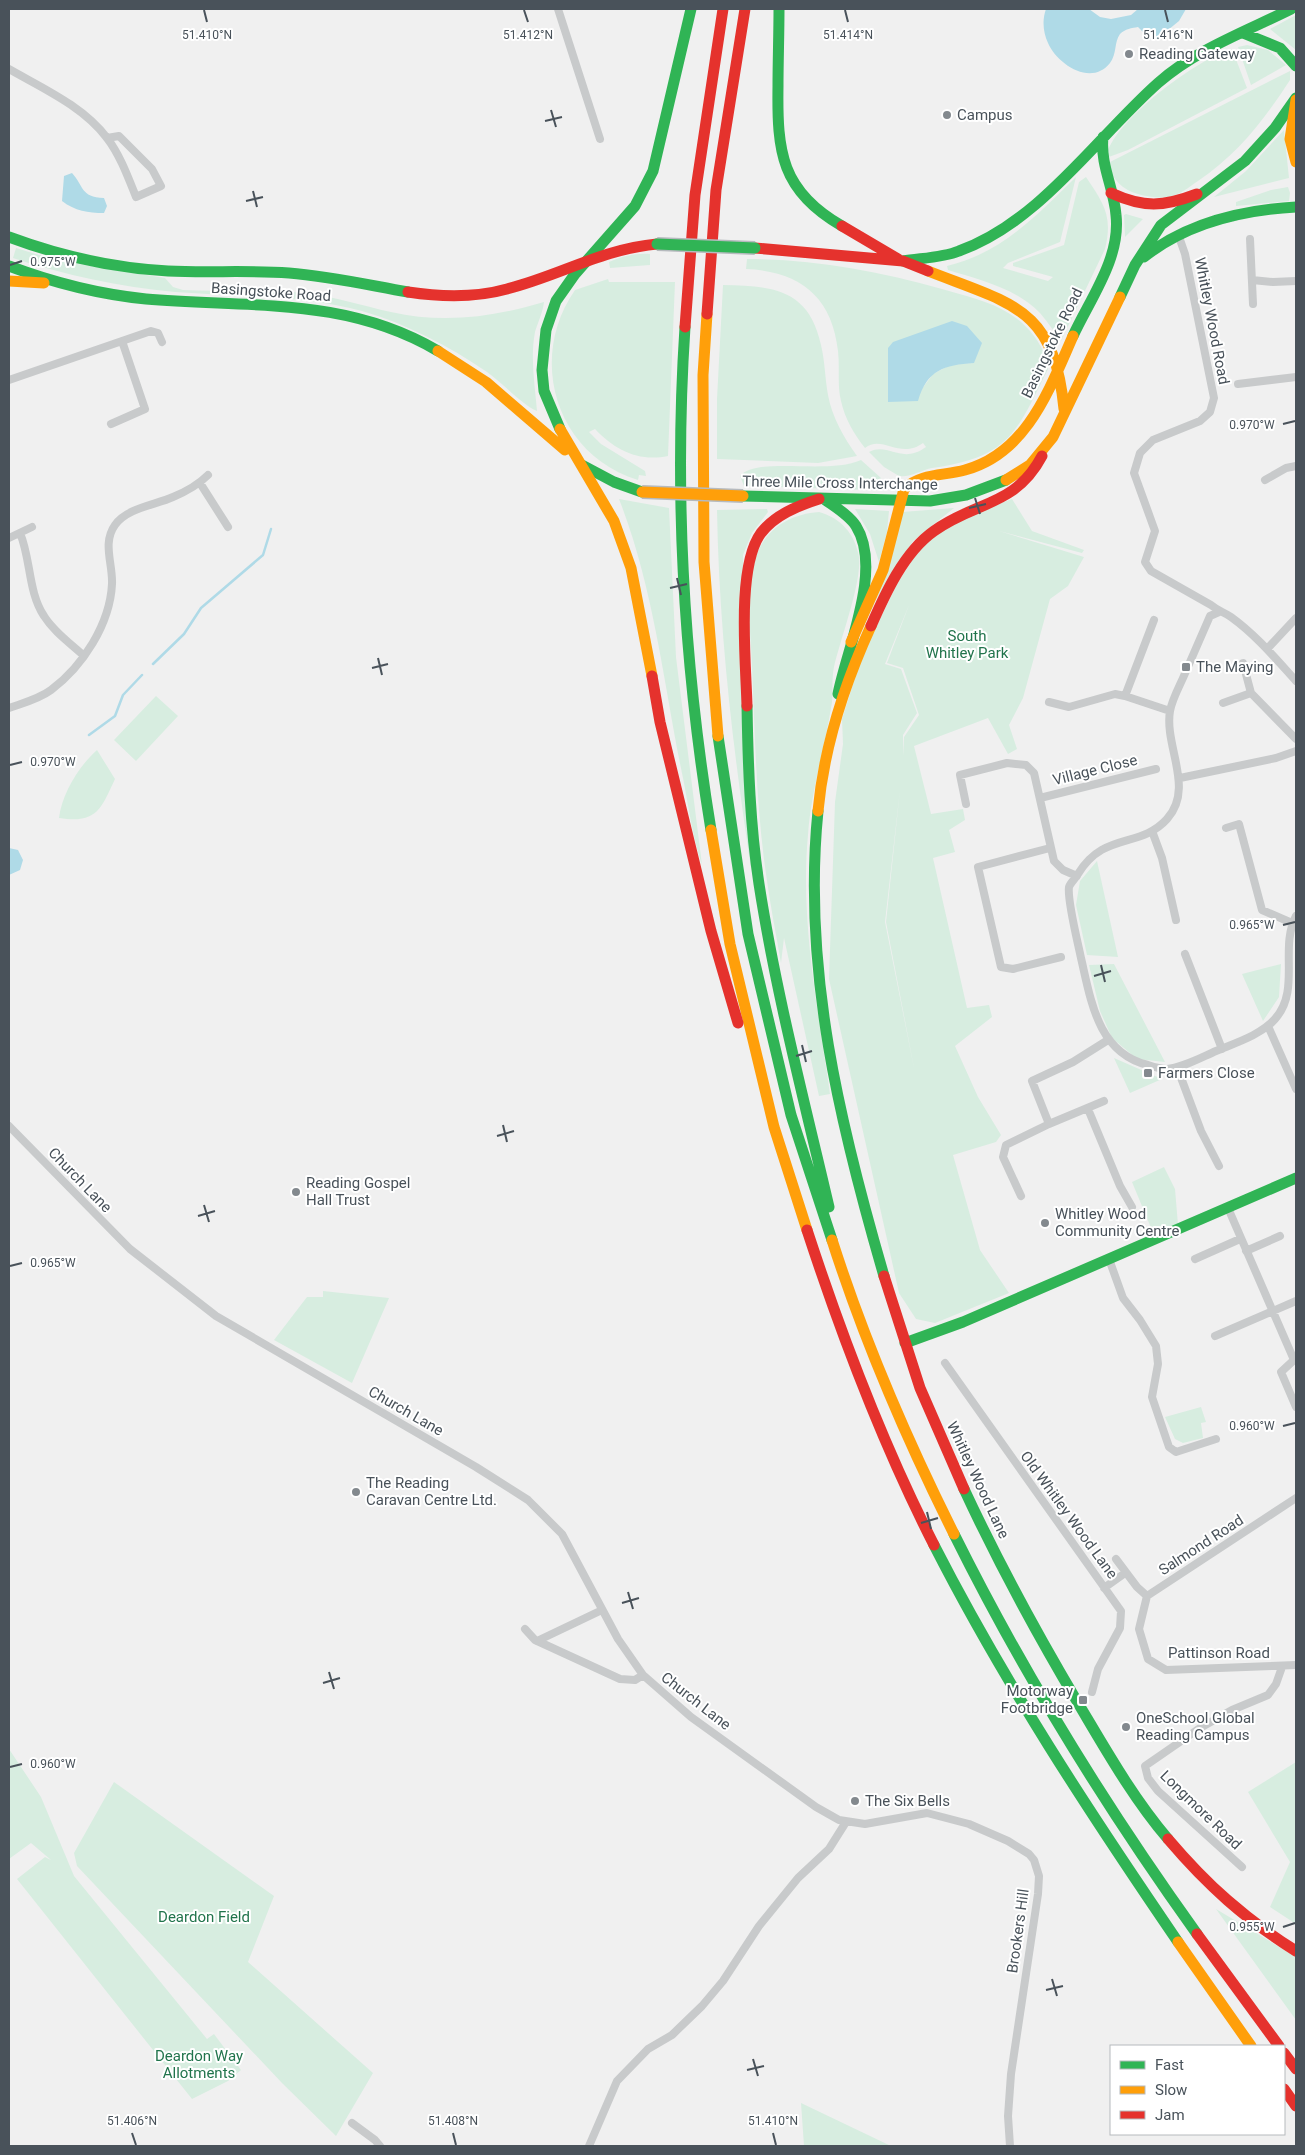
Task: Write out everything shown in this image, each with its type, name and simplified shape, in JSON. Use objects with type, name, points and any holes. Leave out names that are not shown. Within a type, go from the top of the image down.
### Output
[{"type":"main road","points":[[691,9],[653,171],[635,206],[570,280],[556,301],[546,330],[542,359],[542,381],[549,409],[578,462],[614,521],[631,568],[644,622],[660,722],[678,788],[696,869],[729,997],[762,1088]]},
{"type":"main road","points":[[724,9],[707,101],[686,287],[680,455],[681,513],[687,616],[705,791],[730,940],[748,1031],[762,1088],[796,1203],[829,1300],[869,1401],[905,1484],[954,1584],[1008,1682],[1067,1778],[1222,2007],[1251,2045]]},
{"type":"main road","points":[[745,9],[728,110],[708,289],[702,416],[703,518],[707,613],[715,711],[729,822],[748,933],[787,1101],[845,1282],[888,1392],[918,1461],[978,1583],[1056,1722],[1158,1878],[1278,2045]]},
{"type":"main road","points":[[779,9],[777,127],[780,151],[791,177],[801,194],[821,214],[902,262],[1018,308],[1032,319],[1046,337],[1059,367],[1064,413]]},
{"type":"main road","points":[[588,260],[619,248],[657,244],[755,248],[902,262],[958,252],[999,233],[1044,196],[1151,90],[1180,67],[1291,9]]},
{"type":"main road","points":[[1243,33],[1266,40],[1282,49],[1290,56],[1296,66]]},
{"type":"main road","points":[[1296,98],[1289,135],[1296,162]]},
{"type":"main road","points":[[1064,413],[1135,265],[1152,234],[1256,150],[1275,128],[1296,98]]},
{"type":"main road","name":"Basingstoke Road","points":[[899,501],[906,486],[922,478],[974,467],[1013,445],[1023,433],[1059,367],[1114,249],[1117,225],[1111,193],[1102,162],[1103,137]]},
{"type":"main road","points":[[1111,193],[1131,203],[1151,206],[1165,205],[1207,190]]},
{"type":"main road","points":[[1135,265],[1157,246],[1197,225],[1252,212],[1296,207]]},
{"type":"main road","name":"Basingstoke Road","points":[[9,237],[65,254],[126,266],[167,270],[306,274],[344,279],[416,294],[444,296],[485,294],[511,288],[588,260]]},
{"type":"main road","name":"Basingstoke Road","points":[[9,266],[66,286],[147,298],[313,308],[372,321],[440,351],[486,380],[526,412],[578,462]]},
{"type":"main road","points":[[9,281],[66,286]]},
{"type":"main road","name":"Three Mile Cross Interchange","points":[[578,462],[614,482],[642,492],[930,502],[986,490],[1017,474],[1035,462],[1044,452],[1064,413]]},
{"type":"main road","points":[[836,716],[866,641],[895,580],[913,552],[931,533],[947,522],[1000,500],[1027,482],[1037,469],[1044,452]]},
{"type":"main road","points":[[836,716],[841,677],[867,570],[866,550],[856,526],[821,499],[799,506],[773,520],[761,534],[751,553],[747,582],[746,705],[762,900],[788,1038],[845,1282]]},
{"type":"main road","points":[[851,642],[866,613],[885,562],[899,501]]},
{"type":"main road","name":"Whitley Wood Lane","points":[[836,716],[823,770],[814,858],[816,930],[822,998],[831,1058],[851,1156],[874,1242],[905,1343],[934,1423],[997,1557],[1047,1650],[1120,1772],[1165,1837],[1202,1880],[1237,1912],[1296,1951]]},
{"type":"main road","points":[[905,1343],[964,1322],[1296,1178]]},
{"type":"main road","points":[[1285,2054],[1296,2069]]},
{"type":"main road","points":[[1285,2090],[1296,2106]]},
{"type":"street","points":[[558,9],[600,139]]},
{"type":"street","points":[[9,68],[79,112],[107,138],[136,196],[161,186],[152,169],[119,136],[116,134],[107,138]]},
{"type":"street","name":"Whitley Wood Road","points":[[1178,234],[1185,254],[1214,398],[1210,412],[1200,420],[1154,440],[1140,452],[1134,473],[1155,531],[1145,562],[1151,571],[1211,605],[1219,612],[1230,616],[1267,649],[1296,681]]},
{"type":"street","points":[[1250,239],[1253,304]]},
{"type":"street","points":[[1252,280],[1273,282],[1296,281]]},
{"type":"street","points":[[9,380],[151,331],[158,333],[162,342]]},
{"type":"street","points":[[111,424],[145,409],[122,341]]},
{"type":"street","points":[[1238,384],[1296,377]]},
{"type":"street","points":[[1265,480],[1286,468],[1296,466]]},
{"type":"street","points":[[9,708],[50,691],[83,655],[100,632],[109,610],[112,583],[108,549],[109,534],[116,523],[124,515],[175,497],[200,483],[208,475]]},
{"type":"street","points":[[200,483],[228,527]]},
{"type":"street","points":[[9,538],[32,527]]},
{"type":"street","points":[[20,533],[26,546],[35,596],[44,616],[57,632],[83,655]]},
{"type":"street","points":[[1219,612],[1210,616],[1170,711],[1169,730],[1180,778],[1176,800],[1168,819],[1142,836],[1110,844],[1097,851],[1083,866],[1069,886],[1073,921],[1098,1023],[1108,1040],[1122,1054],[1137,1063],[1164,1069],[1177,1067],[1222,1049],[1268,1026],[1276,1018],[1286,1000],[1294,920],[1262,910],[1239,824],[1226,828]]},
{"type":"street","points":[[1267,649],[1296,618]]},
{"type":"street","points":[[1125,696],[1154,620]]},
{"type":"street","points":[[1244,663],[1251,693],[1296,739]]},
{"type":"street","points":[[1223,703],[1251,693]]},
{"type":"street","points":[[1049,702],[1069,708],[1115,694],[1170,711]]},
{"type":"street","points":[[1180,778],[1276,758],[1296,750]]},
{"type":"street","points":[[966,804],[960,775],[1007,763],[1026,765],[1034,773],[1054,861],[1063,870],[1077,876]]},
{"type":"street","name":"Village Close","points":[[1040,798],[1156,768]]},
{"type":"street","points":[[1152,831],[1162,858],[1176,920]]},
{"type":"street","points":[[1050,848],[978,867],[1001,967],[1013,969],[1061,958]]},
{"type":"street","points":[[1185,954],[1222,1049]]},
{"type":"street","points":[[1268,1026],[1296,1089]]},
{"type":"street","points":[[1049,1124],[1032,1081],[1074,1062],[1108,1040]]},
{"type":"street","points":[[1177,1067],[1201,1131],[1220,1166]]},
{"type":"street","points":[[1021,1196],[1003,1157],[1006,1145],[1049,1124],[1104,1101]]},
{"type":"street","points":[[1088,1109],[1120,1186],[1132,1207]]},
{"type":"street","name":"Church Lane","points":[[9,1126],[130,1249],[191,1298],[216,1316],[476,1467],[528,1500],[560,1532],[579,1563],[602,1610],[643,1675],[669,1700],[816,1807],[846,1822]]},
{"type":"street","points":[[1228,1208],[1240,1239],[1295,1360],[1281,1372],[1296,1407]]},
{"type":"street","points":[[1246,1251],[1280,1236]]},
{"type":"street","points":[[1195,1259],[1240,1239]]},
{"type":"street","points":[[1109,1260],[1123,1298],[1140,1320],[1156,1346],[1158,1364],[1152,1397],[1169,1447],[1176,1452],[1216,1439]]},
{"type":"street","points":[[1215,1336],[1296,1301]]},
{"type":"street","name":"Old Whitley Wood Lane","points":[[945,1363],[1121,1611],[1120,1628],[1098,1669],[1092,1692]]},
{"type":"street","name":"Salmond Road","points":[[1147,1596],[1296,1498]]},
{"type":"street","points":[[1116,1559],[1125,1573],[1147,1596]]},
{"type":"street","points":[[1104,1588],[1125,1573]]},
{"type":"street","name":"Pattinson Road","points":[[1147,1596],[1139,1630],[1148,1659],[1166,1670],[1296,1665]]},
{"type":"street","points":[[537,1641],[602,1610]]},
{"type":"street","points":[[525,1629],[537,1641],[620,1679],[636,1680],[643,1675]]},
{"type":"street","name":"Longmore Road","points":[[1242,1867],[1158,1791],[1148,1778],[1145,1766],[1178,1741],[1232,1710],[1268,1695],[1276,1684],[1282,1667]]},
{"type":"street","name":"Brookers Hill","points":[[846,1822],[865,1824],[914,1814],[941,1816],[969,1824],[1008,1841],[1030,1854],[1038,1867],[1038,1894],[1011,2074],[1008,2116],[1010,2146]]},
{"type":"street","points":[[589,2146],[617,2081],[648,2049],[672,2035],[702,2006],[723,1982],[759,1926],[798,1878],[829,1849],[846,1822]]},
{"type":"street","points":[[352,2123],[380,2146]]},
{"type":"green space","points":[[1296,15],[1296,50],[1270,29]]},
{"type":"green space","points":[[1247,45],[1268,50],[1286,65],[1251,85],[1238,47]]},
{"type":"green space","points":[[1232,49],[1247,88],[1128,150],[1106,158],[1111,144],[1123,127],[1158,94],[1178,78],[1199,65]]},
{"type":"green space","points":[[1290,71],[1290,80],[1270,109],[1238,148],[1212,171],[1184,190],[1168,197],[1142,195],[1123,187],[1112,174],[1108,163]]},
{"type":"green space","points":[[1284,130],[1289,178],[1214,197],[1246,171]]},
{"type":"green space","points":[[1076,177],[1060,242],[1008,263],[1003,268],[1048,281],[1053,277],[1013,266],[1013,263],[1064,245],[1079,182],[1086,177],[1098,195],[1105,211],[1108,228],[1107,238],[1105,249],[1061,341],[1040,313],[1020,297],[985,281],[948,270],[947,266],[985,252],[1018,231]]},
{"type":"green space","points":[[1288,187],[1290,193],[1289,201],[1236,206],[1236,202],[1271,190]]},
{"type":"green space","points":[[1124,215],[1143,219],[1125,237]]},
{"type":"green space","points":[[16,248],[59,261],[165,278],[173,287],[183,290],[293,292],[330,297],[391,312],[430,318],[487,315],[544,302],[535,332],[533,352],[537,411],[525,404],[487,372],[458,353],[411,329],[379,316],[339,306],[293,299],[175,292],[113,284],[53,270],[13,258]]},
{"type":"green space","points":[[650,254],[650,265],[610,268],[609,262],[619,258]]},
{"type":"green space","points":[[747,259],[796,261],[845,267],[894,277],[977,299],[1002,309],[1023,324],[1040,345],[1047,361],[1048,369],[1018,426],[995,449],[979,457],[958,463],[932,468],[907,476],[899,476],[884,467],[869,452],[883,450],[909,454],[926,447],[923,443],[915,448],[907,449],[878,444],[871,444],[865,448],[861,443],[850,426],[843,408],[839,389],[839,357],[834,332],[829,315],[820,301],[810,290],[797,281],[765,271],[746,269]],"holes":[[[888,348],[974,363],[952,364],[933,374],[921,390],[888,402]]]},
{"type":"green space","points":[[608,279],[609,282],[675,282],[668,456],[637,456],[611,443],[595,429],[589,432],[601,444],[645,471],[646,476],[639,475],[638,480],[610,467],[587,449],[569,427],[558,402],[552,374],[553,345],[561,317],[575,290]]},
{"type":"green space","points":[[723,285],[758,287],[786,294],[808,312],[821,345],[832,411],[843,435],[857,456],[818,463],[717,459],[717,399]]},
{"type":"green space","points":[[861,460],[881,478],[875,490],[744,486],[740,476],[749,470],[761,467],[831,466]]},
{"type":"green space","points":[[619,499],[669,508],[676,657],[702,865],[691,824],[650,604],[642,569]]},
{"type":"green space","name":"South Whitley Park","points":[[1012,499],[1032,531],[1084,550],[1082,553],[999,531],[1084,557],[1068,586],[1050,599],[1023,698],[1009,725],[1017,749],[1008,754],[988,718],[914,746],[931,814],[963,809],[965,820],[949,830],[955,852],[933,858],[967,1008],[989,1005],[992,1017],[955,1046],[978,1097],[1001,1135],[996,1142],[953,1155],[980,1250],[1009,1293],[935,1323],[916,1319],[899,1293],[829,979],[835,802],[843,744],[842,719],[862,656],[897,584],[920,548],[955,520]],"holes":[[[909,605],[887,663],[903,668],[919,715],[904,737],[903,756],[903,735],[917,713],[901,669],[885,664]],[[900,790],[886,922],[915,1073],[885,922]]]},
{"type":"green space","points":[[954,508],[913,541],[875,606],[902,512]]},
{"type":"green space","points":[[767,509],[768,512],[752,533],[743,555],[751,868],[728,690],[718,555],[717,510]]},
{"type":"green space","points":[[855,509],[889,511],[887,532],[879,562],[870,534]]},
{"type":"green space","points":[[819,512],[834,518],[846,528],[857,549],[859,568],[854,596],[834,667],[832,703],[812,803],[808,835],[806,900],[808,932],[830,1094],[819,1096],[784,938],[781,963],[768,885],[758,796],[749,597],[752,570],[760,547],[766,538],[772,531],[789,520],[808,513]]},
{"type":"green space","points":[[156,696],[178,716],[136,761],[114,740]]},
{"type":"green space","points":[[97,750],[115,779],[106,799],[96,812],[90,816],[82,819],[59,818],[67,790],[72,781],[83,764]]},
{"type":"green space","points":[[1097,861],[1118,957],[1087,955],[1076,905],[1080,881]]},
{"type":"green space","points":[[1114,964],[1165,1062],[1137,1059],[1112,1038],[1100,1011],[1089,965]]},
{"type":"green space","points":[[1281,964],[1279,997],[1263,1021],[1242,974]]},
{"type":"green space","points":[[1114,1058],[1162,1079],[1130,1093]]},
{"type":"green space","points":[[1164,1167],[1175,1189],[1178,1225],[1154,1235],[1132,1182]]},
{"type":"green space","points":[[323,1291],[389,1298],[352,1383],[274,1340],[307,1297],[323,1297]]},
{"type":"green space","points":[[1201,1407],[1206,1422],[1201,1423],[1203,1438],[1183,1443],[1175,1439],[1165,1417]]},
{"type":"green space","name":"Deardon Way Allotments","points":[[9,1749],[41,1797],[74,1876],[207,2039],[214,2034],[241,2070],[228,2081],[192,2099],[17,1879],[45,1857],[51,1860],[31,1843],[9,1859]]},
{"type":"green space","points":[[1296,1762],[1296,1924],[1270,1907],[1290,1862],[1248,1792]]},
{"type":"green space","name":"Deardon Field","points":[[114,1782],[274,1896],[248,1962],[373,2073],[336,2136],[282,2083],[77,1866],[74,1853]]},
{"type":"green space","points":[[1216,1909],[1296,1957],[1296,2020]]},
{"type":"green space","points":[[801,2103],[891,2146],[804,2146]]},
{"type":"water","points":[[1046,9],[1089,9],[1100,17],[1111,19],[1131,15],[1138,9],[1186,9],[1179,21],[1157,39],[1149,38],[1138,27],[1122,32],[1118,37],[1114,56],[1110,63],[1102,70],[1094,73],[1084,73],[1067,65],[1052,51],[1044,30]]},
{"type":"water","points":[[72,173],[86,193],[91,196],[104,198],[107,206],[104,213],[82,211],[62,201],[64,176]]},
{"type":"water","points":[[952,321],[967,326],[982,343],[974,363],[954,365],[938,371],[926,382],[918,401],[888,402],[888,348],[893,342]]},
{"type":"water","points":[[9,848],[18,850],[23,860],[20,870],[9,875]]},
{"type":"waterway","points":[[153,664],[184,634],[201,608],[263,555],[271,529]]},
{"type":"waterway","points":[[89,735],[115,716],[123,695],[142,675]]},
{"type":"traffic: fast","points":[[560,429],[544,391],[542,370],[546,330],[556,301],[575,274],[635,206],[653,171],[691,9]]},
{"type":"traffic: fast","points":[[779,9],[779,131],[787,168],[795,184],[806,199],[822,213],[842,226]]},
{"type":"traffic: fast","points":[[903,261],[959,251],[988,238],[1016,220],[1066,177],[1135,105],[1173,71],[1222,42],[1291,9]]},
{"type":"traffic: fast","points":[[1243,33],[1280,48],[1296,66]]},
{"type":"traffic: fast","points":[[1120,297],[1135,265],[1161,225],[1245,161],[1275,128],[1296,98]]},
{"type":"traffic: fast","points":[[1073,336],[1103,278],[1114,247],[1116,215],[1103,157],[1103,137]]},
{"type":"traffic: fast","points":[[1144,257],[1178,235],[1216,220],[1256,211],[1296,207]]},
{"type":"traffic: fast","points":[[9,237],[67,255],[127,267],[168,271],[304,274],[408,292]]},
{"type":"traffic: fast","points":[[657,244],[755,248]]},
{"type":"traffic: fast","points":[[9,266],[76,287],[128,297],[184,302],[259,305],[332,313],[367,321],[403,333],[438,351]]},
{"type":"traffic: fast","points":[[685,327],[681,453],[684,579],[694,705],[711,830]]},
{"type":"traffic: fast","points":[[582,465],[614,482],[642,492]]},
{"type":"traffic: fast","points":[[743,496],[930,501],[966,495],[1006,480]]},
{"type":"traffic: fast","points":[[824,499],[846,515],[856,526],[863,544],[866,564],[865,586],[838,694]]},
{"type":"traffic: fast","points":[[747,706],[753,840],[759,884],[782,1006],[829,1207]]},
{"type":"traffic: fast","points":[[718,736],[748,934],[791,1115],[832,1240]]},
{"type":"traffic: fast","points":[[818,811],[814,870],[815,929],[820,988],[840,1104],[853,1162],[884,1276]]},
{"type":"traffic: fast","points":[[905,1343],[963,1322],[1296,1178]]},
{"type":"traffic: fast","points":[[964,1489],[1004,1571],[1063,1677],[1120,1773],[1168,1839]]},
{"type":"traffic: fast","points":[[954,1534],[1009,1638],[1068,1739],[1130,1838],[1197,1934]]},
{"type":"traffic: fast","points":[[934,1545],[961,1597],[1019,1698],[1081,1796],[1178,1942]]},
{"type":"traffic: slow","points":[[1296,100],[1290,139],[1296,162]]},
{"type":"traffic: slow","points":[[928,271],[1005,302],[1024,314],[1039,329],[1050,349],[1059,375],[1064,409]]},
{"type":"traffic: slow","points":[[9,281],[44,283]]},
{"type":"traffic: slow","points":[[1006,480],[1030,465],[1053,437],[1120,297]]},
{"type":"traffic: slow","points":[[707,314],[703,375],[704,562],[718,736]]},
{"type":"traffic: slow","points":[[851,642],[883,570],[904,489],[918,480],[965,470],[986,462],[1005,449],[1020,434],[1045,398],[1073,336]]},
{"type":"traffic: slow","points":[[438,351],[486,382],[565,450]]},
{"type":"traffic: slow","points":[[560,429],[614,521],[631,568],[652,676]]},
{"type":"traffic: slow","points":[[642,492],[743,496]]},
{"type":"traffic: slow","points":[[818,811],[830,739],[844,693],[871,626]]},
{"type":"traffic: slow","points":[[711,830],[730,944],[774,1127],[807,1230]]},
{"type":"traffic: slow","points":[[832,1240],[858,1315],[887,1389],[954,1534]]},
{"type":"traffic: slow","points":[[1178,1942],[1250,2045]]},
{"type":"traffic: jam","points":[[685,327],[695,195],[723,9]]},
{"type":"traffic: jam","points":[[707,314],[716,190],[745,9]]},
{"type":"traffic: jam","points":[[1111,193],[1134,201],[1154,204],[1174,201],[1197,194]]},
{"type":"traffic: jam","points":[[842,226],[898,259]]},
{"type":"traffic: jam","points":[[408,292],[458,296],[495,292],[526,284],[618,251],[657,244]]},
{"type":"traffic: jam","points":[[755,248],[903,261],[928,271]]},
{"type":"traffic: jam","points":[[871,626],[896,574],[913,550],[923,540],[949,521],[1007,494],[1020,485],[1031,473],[1042,456]]},
{"type":"traffic: jam","points":[[747,706],[744,616],[748,568],[753,548],[761,533],[773,521],[795,508],[819,499]]},
{"type":"traffic: jam","points":[[652,676],[660,722],[711,931],[738,1023]]},
{"type":"traffic: jam","points":[[807,1230],[864,1390],[915,1507],[934,1545]]},
{"type":"traffic: jam","points":[[884,1276],[920,1388],[964,1489]]},
{"type":"traffic: jam","points":[[1168,1839],[1197,1871],[1243,1914],[1296,1951]]},
{"type":"traffic: jam","points":[[1197,1934],[1278,2045]]},
{"type":"traffic: jam","points":[[1285,2054],[1296,2069]]},
{"type":"traffic: jam","points":[[1285,2090],[1296,2106]]},
{"type":"place","name":"Reading Gateway","points":[[1129,54]]},
{"type":"place","name":"Campus","points":[[947,115]]},
{"type":"place","name":"The Maying","points":[[1186,667]]},
{"type":"place","name":"Farmers Close","points":[[1148,1073]]},
{"type":"place","name":"Reading Gospel Hall Trust","points":[[296,1192]]},
{"type":"place","name":"Whitley Wood Community Centre","points":[[1045,1223]]},
{"type":"place","name":"The Reading Caravan Centre Ltd.","points":[[356,1492]]},
{"type":"place","name":"Motorway Footbridge","points":[[1083,1700]]},
{"type":"place","name":"OneSchool Global Reading Campus","points":[[1126,1727]]},
{"type":"place","name":"The Six Bells","points":[[855,1801]]}]
